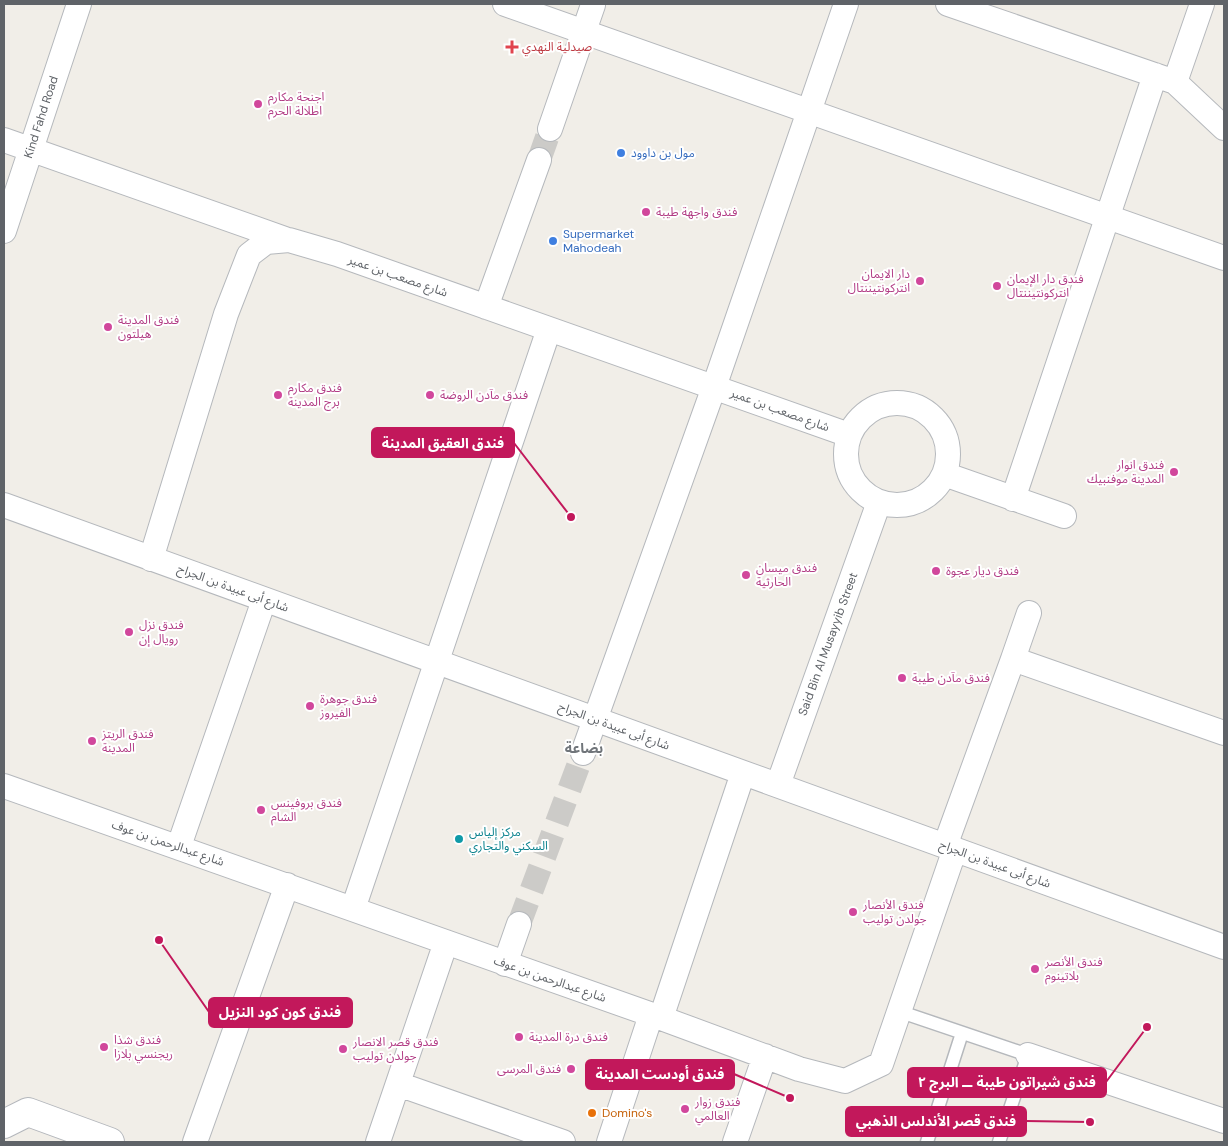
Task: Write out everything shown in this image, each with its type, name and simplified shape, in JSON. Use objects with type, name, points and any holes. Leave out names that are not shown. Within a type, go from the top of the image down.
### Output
[{"type":"main road","points":[[4,1124],[28,1112],[110,1142]]},
{"type":"street","name":"Kind Fahd Road","points":[[4,231],[79,4]]},
{"type":"street","points":[[505,4],[1224,258]]},
{"type":"street","points":[[583,753],[714,387],[846,4]]},
{"type":"street","points":[[948,4],[1165,78],[1224,128]]},
{"type":"street","points":[[1013,499],[1109,216],[1165,78],[1202,4]]},
{"type":"street","points":[[550,129],[594,6]]},
{"type":"street","points":[[4,140],[289,240]]},
{"type":"street","points":[[486,307],[539,160]]},
{"type":"street","name":"شارع مصعب بن عمير","points":[[151,559],[226,314],[248,255],[266,242],[289,240],[337,254],[849,435]]},
{"type":"street","points":[[353,909],[549,329]]},
{"type":"street","points":[[895,403],[914,406],[932,417],[944,435],[948,453],[944,474],[934,490],[921,499],[898,506],[879,502],[861,491],[850,477],[845,456],[849,435],[859,419],[873,409],[895,403]]},
{"type":"street","points":[[944,474],[1064,516]]},
{"type":"street","name":"Said Bin Al Musayyib Street","points":[[778,785],[879,502]]},
{"type":"street","name":"شارع أبى عبيدة بن الجراح","points":[[4,505],[1224,947]]},
{"type":"street","points":[[179,846],[264,600]]},
{"type":"street","name":"شارع عبدالرحمن بن عوف","points":[[4,786],[179,846],[799,1069],[845,1081],[881,1064],[950,848],[1029,613]]},
{"type":"street","points":[[1013,659],[1224,734]]},
{"type":"street","points":[[609,1142],[743,773]]},
{"type":"street","points":[[195,1142],[287,885]]},
{"type":"street","points":[[505,964],[519,924]]},
{"type":"street","points":[[378,1142],[446,942]]},
{"type":"street","points":[[1028,1055],[1224,1121]]},
{"type":"street","points":[[735,1142],[765,1056]]},
{"type":"street","points":[[398,1084],[563,1142]]},
{"type":"lane","points":[[898,1011],[1028,1055],[999,1142]]},
{"type":"lane","points":[[927,1142],[962,1033]]},
{"type":"tunnel","points":[[539,160],[550,129]]},
{"type":"tunnel","points":[[519,924],[583,753]]},
{"type":"place","name":"صيدلية النهدي","points":[[512,47]]},
{"type":"place","name":"اجنحة مكارم اطلالة الحرم","points":[[258,104]]},
{"type":"place","name":"مول بن داوود","points":[[621,153]]},
{"type":"place","name":"فندق واجهة طيبة","points":[[646,212]]},
{"type":"place","name":"Supermarket Mahodeah","points":[[553,241]]},
{"type":"place","name":"دار الايمان انتركونتيننتال","points":[[920,281]]},
{"type":"place","name":"فندق دار الإيمان انتركونتيننتال","points":[[997,286]]},
{"type":"place","name":"فندق المدينة هيلتون","points":[[108,327]]},
{"type":"place","name":"فندق مكارم برج المدينة","points":[[278,395]]},
{"type":"place","name":"فندق مآدن الروضة","points":[[430,395]]},
{"type":"place","name":"فندق انوار المدينة موفنبيك","points":[[1174,472]]},
{"type":"place","name":"فندق العقيق المدينة","points":[[571,517]]},
{"type":"place","name":"فندق ديار عجوة","points":[[936,571]]},
{"type":"place","name":"فندق ميسان الحارثية","points":[[746,575]]},
{"type":"place","name":"فندق نزل رويال إن","points":[[129,632]]},
{"type":"place","name":"فندق مآدن طيبة","points":[[902,678]]},
{"type":"place","name":"فندق جوهرة الفيروز","points":[[310,706]]},
{"type":"place","name":"فندق الريتز المدينة","points":[[92,741]]},
{"type":"place","name":"فندق بروفينس الشام","points":[[261,810]]},
{"type":"place","name":"مركز إلياس السكني والتجاري","points":[[459,839]]},
{"type":"place","name":"فندق الأنصار جولدن توليب","points":[[853,912]]},
{"type":"place","name":"فندق كون كود النزيل","points":[[159,940]]},
{"type":"place","name":"فندق الأنصر بلاتينوم","points":[[1035,969]]},
{"type":"place","name":"فندق شيراتون طيبة ــ البرج ٢","points":[[1147,1027]]},
{"type":"place","name":"فندق درة المدينة","points":[[519,1037]]},
{"type":"place","name":"فندق شذا ريجنسي بلازا","points":[[104,1047]]},
{"type":"place","name":"فندق قصر الانصار جولدن توليب","points":[[343,1049]]},
{"type":"place","name":"فندق المرسى","points":[[571,1069]]},
{"type":"place","name":"فندق أودست المدينة","points":[[790,1098]]},
{"type":"place","name":"فندق زوار العالمي","points":[[685,1109]]},
{"type":"place","name":"Domino's","points":[[592,1113]]},
{"type":"place","name":"فندق قصر الأندلس الذهبي","points":[[1090,1122]]},
{"type":"district","name":"بضاعة","points":[[584,748]]}]
